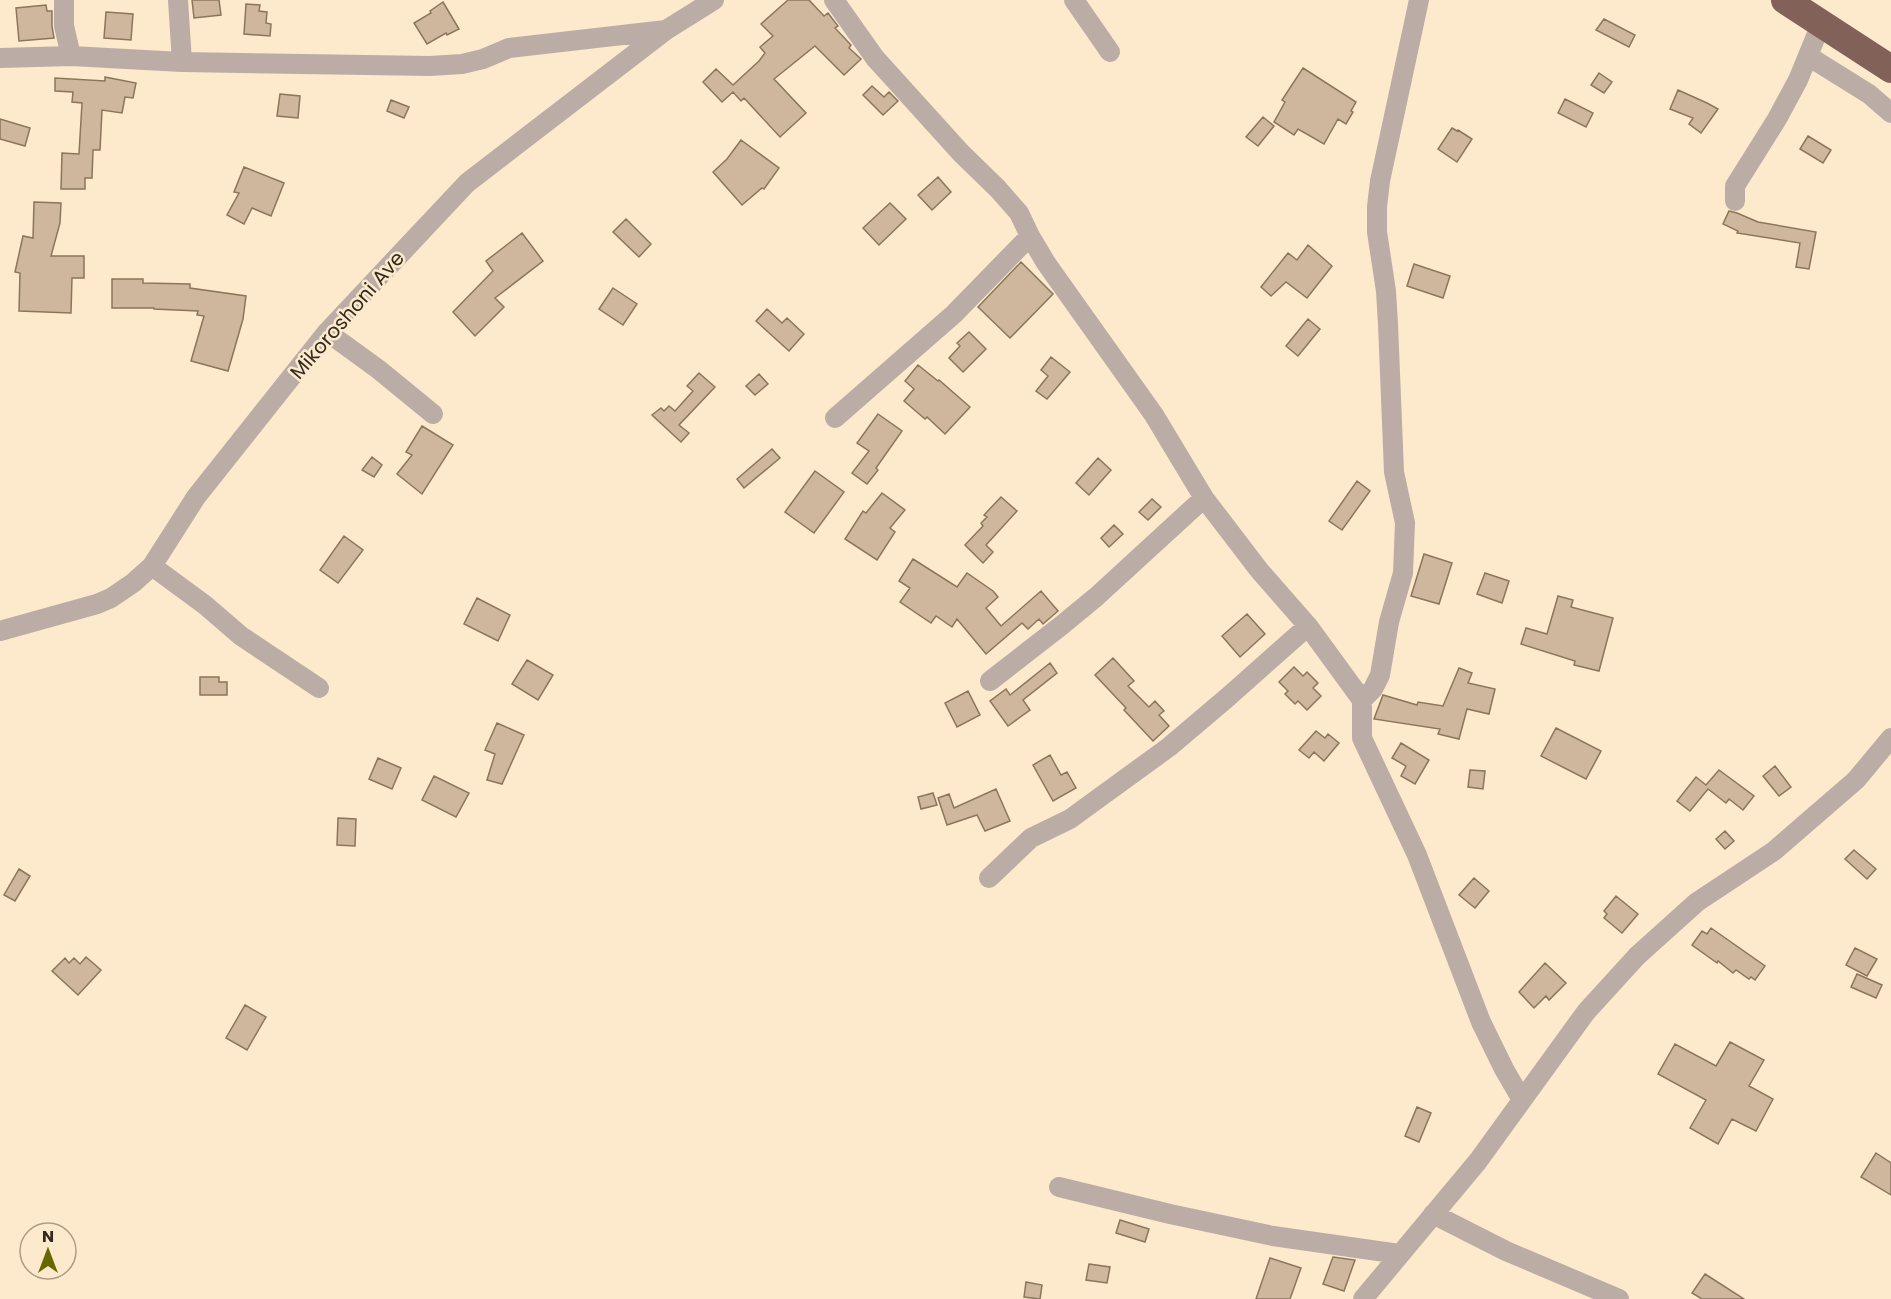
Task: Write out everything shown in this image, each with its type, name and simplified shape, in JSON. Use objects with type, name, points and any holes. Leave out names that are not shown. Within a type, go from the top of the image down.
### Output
[{"type":"highway","points":[[1785,0],[1891,69]]},
{"type":"street","points":[[64,0],[64,26],[71,56]]},
{"type":"street","points":[[178,0],[182,62]]},
{"type":"street","name":"Mikoroshoni Ave","points":[[0,631],[97,604],[111,598],[133,583],[152,566],[196,497],[327,332],[467,183],[666,30],[714,0]]},
{"type":"street","points":[[834,0],[875,58],[1019,213],[1030,236],[1064,289],[1154,415],[1204,498],[1259,570],[1308,626],[1362,700],[1362,738],[1417,855],[1481,1022],[1522,1100]]},
{"type":"street","points":[[1074,0],[1110,52]]},
{"type":"street","points":[[1362,700],[1373,689],[1380,675],[1389,622],[1402,573],[1405,523],[1394,472],[1386,291],[1377,232],[1377,207],[1380,181],[1419,0]]},
{"type":"street","points":[[1735,201],[1735,186],[1777,119],[1798,80],[1821,24]]},
{"type":"street","points":[[0,58],[71,56],[182,62],[430,66],[483,59],[509,48],[666,30]]},
{"type":"street","points":[[1808,56],[1869,94],[1891,112]]},
{"type":"street","points":[[835,418],[954,314],[1030,236]]},
{"type":"street","points":[[327,332],[378,369],[433,414]]},
{"type":"street","points":[[990,681],[1096,597],[1204,498]]},
{"type":"street","points":[[152,566],[205,605],[241,636],[319,688]]},
{"type":"street","points":[[989,878],[1031,838],[1070,819],[1169,747],[1308,626]]},
{"type":"street","points":[[1363,1299],[1478,1161],[1586,1012],[1637,956],[1697,902],[1774,851],[1856,780],[1891,738]]},
{"type":"street","points":[[1059,1187],[1274,1236],[1399,1254]]},
{"type":"street","points":[[1433,1214],[1506,1251],[1618,1299]]},
{"type":"building","points":[[192,0],[219,0],[221,15],[194,18]]},
{"type":"building","points":[[788,0],[809,0],[824,16],[828,13],[838,26],[835,28],[851,45],[849,48],[861,59],[844,75],[815,46],[774,79],[806,113],[780,137],[744,98],[741,101],[733,92],[722,102],[703,82],[716,69],[733,85],[759,61],[765,53],[760,47],[773,36],[761,24]]},
{"type":"building","points":[[443,2],[459,29],[447,35],[446,33],[427,44],[414,23],[431,13],[430,11]]},
{"type":"building","points":[[246,4],[260,5],[259,11],[267,12],[266,23],[271,24],[270,36],[244,34]]},
{"type":"building","points":[[46,5],[47,11],[52,11],[54,38],[19,41],[16,8]]},
{"type":"building","points":[[106,12],[133,14],[131,40],[104,38]]},
{"type":"building","points":[[1604,19],[1635,35],[1629,47],[1596,30]]},
{"type":"building","points":[[1303,68],[1356,102],[1346,124],[1338,119],[1324,144],[1298,129],[1294,135],[1274,122],[1285,102],[1282,100]]},
{"type":"building","points":[[1599,73],[1612,82],[1604,93],[1591,85]]},
{"type":"building","points":[[105,77],[136,83],[133,98],[125,97],[122,113],[102,110],[100,150],[93,150],[92,178],[85,178],[85,189],[61,189],[62,153],[79,154],[82,103],[72,102],[73,92],[55,91],[55,78],[105,81]]},
{"type":"building","points":[[872,86],[884,97],[889,92],[898,101],[883,115],[863,95]]},
{"type":"building","points":[[1678,90],[1718,109],[1701,133],[1689,124],[1693,118],[1670,109]]},
{"type":"building","points":[[280,94],[300,96],[298,118],[277,116]]},
{"type":"building","points":[[1565,99],[1593,113],[1586,127],[1558,113]]},
{"type":"building","points":[[391,100],[409,107],[404,118],[387,111]]},
{"type":"building","points":[[1263,117],[1274,126],[1258,146],[1246,137]]},
{"type":"building","points":[[0,119],[30,128],[25,146],[0,139]]},
{"type":"building","points":[[1452,128],[1472,139],[1457,162],[1438,149]]},
{"type":"building","points":[[1808,136],[1831,150],[1823,163],[1800,149]]},
{"type":"building","points":[[741,140],[779,168],[764,189],[762,188],[742,205],[713,172],[727,159]]},
{"type":"building","points":[[244,167],[284,183],[271,216],[252,208],[244,224],[227,215],[239,193],[234,192]]},
{"type":"building","points":[[938,177],[951,192],[932,210],[918,195]]},
{"type":"building","points":[[34,202],[61,203],[60,223],[51,256],[84,256],[84,278],[72,278],[71,313],[19,311],[20,273],[15,272],[23,236],[33,238]]},
{"type":"building","points":[[890,203],[906,219],[879,245],[863,228]]},
{"type":"building","points":[[1729,211],[1758,222],[1816,232],[1809,269],[1796,267],[1800,243],[1737,233],[1738,231],[1723,224]]},
{"type":"building","points":[[626,219],[651,244],[639,257],[613,232]]},
{"type":"building","points":[[522,233],[543,261],[495,298],[504,307],[475,336],[453,312],[493,271],[486,261]]},
{"type":"building","points":[[1308,245],[1332,266],[1307,298],[1286,282],[1271,296],[1261,287],[1288,253],[1297,260]]},
{"type":"building","points":[[1021,262],[1053,294],[1010,338],[978,307]]},
{"type":"building","points":[[1414,264],[1450,276],[1443,298],[1407,286]]},
{"type":"building","points":[[112,279],[143,279],[143,283],[190,284],[190,288],[246,296],[243,319],[228,371],[191,361],[204,316],[197,315],[198,311],[112,308]]},
{"type":"building","points":[[613,288],[637,304],[623,325],[599,309]]},
{"type":"building","points":[[767,309],[782,323],[787,318],[804,334],[789,351],[756,321]]},
{"type":"building","points":[[1308,319],[1320,329],[1298,356],[1286,346]]},
{"type":"building","points":[[969,332],[986,349],[963,372],[949,358],[960,346],[957,343]]},
{"type":"building","points":[[1051,357],[1070,372],[1047,399],[1036,391],[1048,376],[1041,370]]},
{"type":"building","points":[[918,365],[970,407],[945,434],[927,417],[925,419],[904,401],[914,389],[905,381]]},
{"type":"building","points":[[699,373],[715,387],[679,425],[689,433],[681,442],[652,415],[661,408],[664,411],[669,406],[675,411],[693,391],[687,386]]},
{"type":"building","points":[[759,374],[768,384],[755,395],[746,386]]},
{"type":"building","points":[[878,414],[902,431],[867,484],[852,473],[869,451],[857,443]]},
{"type":"building","points":[[422,426],[453,445],[422,494],[397,474],[412,455],[406,452]]},
{"type":"building","points":[[772,449],[780,458],[744,488],[737,479]]},
{"type":"building","points":[[372,457],[382,465],[374,477],[362,470]]},
{"type":"building","points":[[1098,458],[1111,470],[1089,495],[1076,483]]},
{"type":"building","points":[[815,471],[844,492],[814,533],[785,512]]},
{"type":"building","points":[[1357,481],[1370,491],[1342,530],[1329,521]]},
{"type":"building","points":[[882,493],[905,510],[890,528],[895,532],[877,560],[845,539],[863,511],[866,513]]},
{"type":"building","points":[[1001,497],[1017,511],[986,545],[993,552],[983,563],[965,545],[983,526],[981,523],[987,517],[984,515]]},
{"type":"building","points":[[1152,499],[1161,507],[1148,520],[1139,512]]},
{"type":"building","points":[[1114,525],[1123,534],[1109,547],[1101,538]]},
{"type":"building","points":[[344,536],[363,550],[338,583],[320,570]]},
{"type":"building","points":[[1424,554],[1452,563],[1439,604],[1411,596]]},
{"type":"building","points":[[913,559],[957,587],[967,573],[993,591],[998,597],[986,608],[1001,626],[1041,591],[1058,611],[1043,624],[1039,619],[1028,629],[1022,623],[986,654],[957,619],[952,627],[936,616],[931,623],[900,602],[910,588],[899,581]]},
{"type":"building","points":[[1485,573],[1509,581],[1502,603],[1477,594]]},
{"type":"building","points":[[1558,596],[1573,600],[1571,607],[1613,618],[1599,671],[1574,665],[1575,661],[1521,644],[1526,628],[1547,634]]},
{"type":"building","points":[[477,598],[510,615],[498,641],[464,624]]},
{"type":"building","points":[[1247,614],[1265,634],[1240,657],[1222,636]]},
{"type":"building","points":[[1113,658],[1134,681],[1128,686],[1149,707],[1155,701],[1164,711],[1159,715],[1169,726],[1153,741],[1095,675]]},
{"type":"building","points":[[527,660],[553,675],[538,700],[512,684]]},
{"type":"building","points":[[1050,663],[1057,673],[1023,700],[1030,710],[1008,726],[990,701],[1006,689],[1010,695]]},
{"type":"building","points":[[1294,667],[1303,676],[1307,672],[1318,683],[1313,688],[1321,696],[1307,710],[1298,701],[1295,704],[1285,694],[1288,691],[1279,682]]},
{"type":"building","points":[[1459,668],[1472,673],[1468,683],[1495,689],[1489,714],[1467,709],[1459,739],[1438,734],[1440,729],[1374,719],[1383,695],[1417,705],[1418,702],[1443,706]]},
{"type":"building","points":[[200,677],[219,677],[219,682],[227,682],[227,695],[200,695]]},
{"type":"building","points":[[968,691],[980,715],[957,727],[945,703]]},
{"type":"building","points":[[497,723],[524,735],[502,784],[487,780],[495,754],[485,750]]},
{"type":"building","points":[[1556,728],[1601,751],[1586,779],[1541,756]]},
{"type":"building","points":[[1316,731],[1325,738],[1328,734],[1339,743],[1324,761],[1314,752],[1309,758],[1299,750]]},
{"type":"building","points":[[1401,743],[1429,760],[1415,784],[1401,776],[1406,766],[1392,758]]},
{"type":"building","points":[[1050,755],[1061,775],[1067,772],[1076,788],[1053,801],[1033,765]]},
{"type":"building","points":[[378,758],[401,768],[392,789],[369,779]]},
{"type":"building","points":[[1775,766],[1791,787],[1779,796],[1763,776]]},
{"type":"building","points":[[1470,770],[1485,771],[1483,789],[1468,787]]},
{"type":"building","points":[[1719,770],[1754,796],[1743,810],[1729,799],[1726,803],[1708,789],[1690,811],[1677,801],[1696,777],[1706,785]]},
{"type":"building","points":[[434,776],[469,793],[456,817],[422,800]]},
{"type":"building","points":[[996,789],[1010,821],[985,831],[977,815],[947,825],[938,798],[949,794],[954,808]]},
{"type":"building","points":[[933,793],[937,805],[921,809],[918,797]]},
{"type":"building","points":[[338,818],[356,819],[355,846],[337,845]]},
{"type":"building","points":[[1725,831],[1734,841],[1725,849],[1716,839]]},
{"type":"building","points":[[1854,850],[1876,869],[1867,879],[1845,859]]},
{"type":"building","points":[[19,869],[30,876],[15,901],[4,895]]},
{"type":"building","points":[[1474,878],[1489,891],[1475,908],[1459,895]]},
{"type":"building","points":[[1616,896],[1638,914],[1622,933],[1604,918],[1607,914],[1604,911]]},
{"type":"building","points":[[1711,928],[1765,966],[1755,980],[1751,977],[1749,979],[1736,970],[1733,973],[1692,945],[1702,931],[1707,934]]},
{"type":"building","points":[[1855,948],[1877,959],[1867,976],[1846,965]]},
{"type":"building","points":[[86,957],[101,970],[78,995],[52,971],[65,958],[69,963],[74,958],[80,964]]},
{"type":"building","points":[[1545,963],[1566,983],[1549,1000],[1546,996],[1534,1008],[1519,992]]},
{"type":"building","points":[[1857,974],[1882,985],[1876,998],[1851,987]]},
{"type":"building","points":[[245,1005],[266,1017],[247,1050],[226,1038]]},
{"type":"building","points":[[1730,1042],[1764,1060],[1749,1086],[1773,1099],[1756,1131],[1732,1119],[1718,1144],[1690,1128],[1706,1100],[1658,1074],[1675,1044],[1716,1066]]},
{"type":"building","points":[[1417,1107],[1431,1113],[1419,1142],[1405,1136]]},
{"type":"building","points":[[1876,1153],[1891,1163],[1891,1195],[1861,1177]]},
{"type":"building","points":[[1120,1220],[1149,1229],[1145,1242],[1116,1233]]},
{"type":"building","points":[[1333,1257],[1355,1260],[1344,1291],[1323,1284]]},
{"type":"building","points":[[1270,1258],[1301,1268],[1290,1299],[1256,1299]]},
{"type":"building","points":[[1089,1264],[1110,1267],[1107,1283],[1086,1280]]},
{"type":"building","points":[[1705,1274],[1744,1299],[1702,1299],[1692,1293]]},
{"type":"building","points":[[1026,1282],[1042,1285],[1040,1299],[1024,1297]]}]
